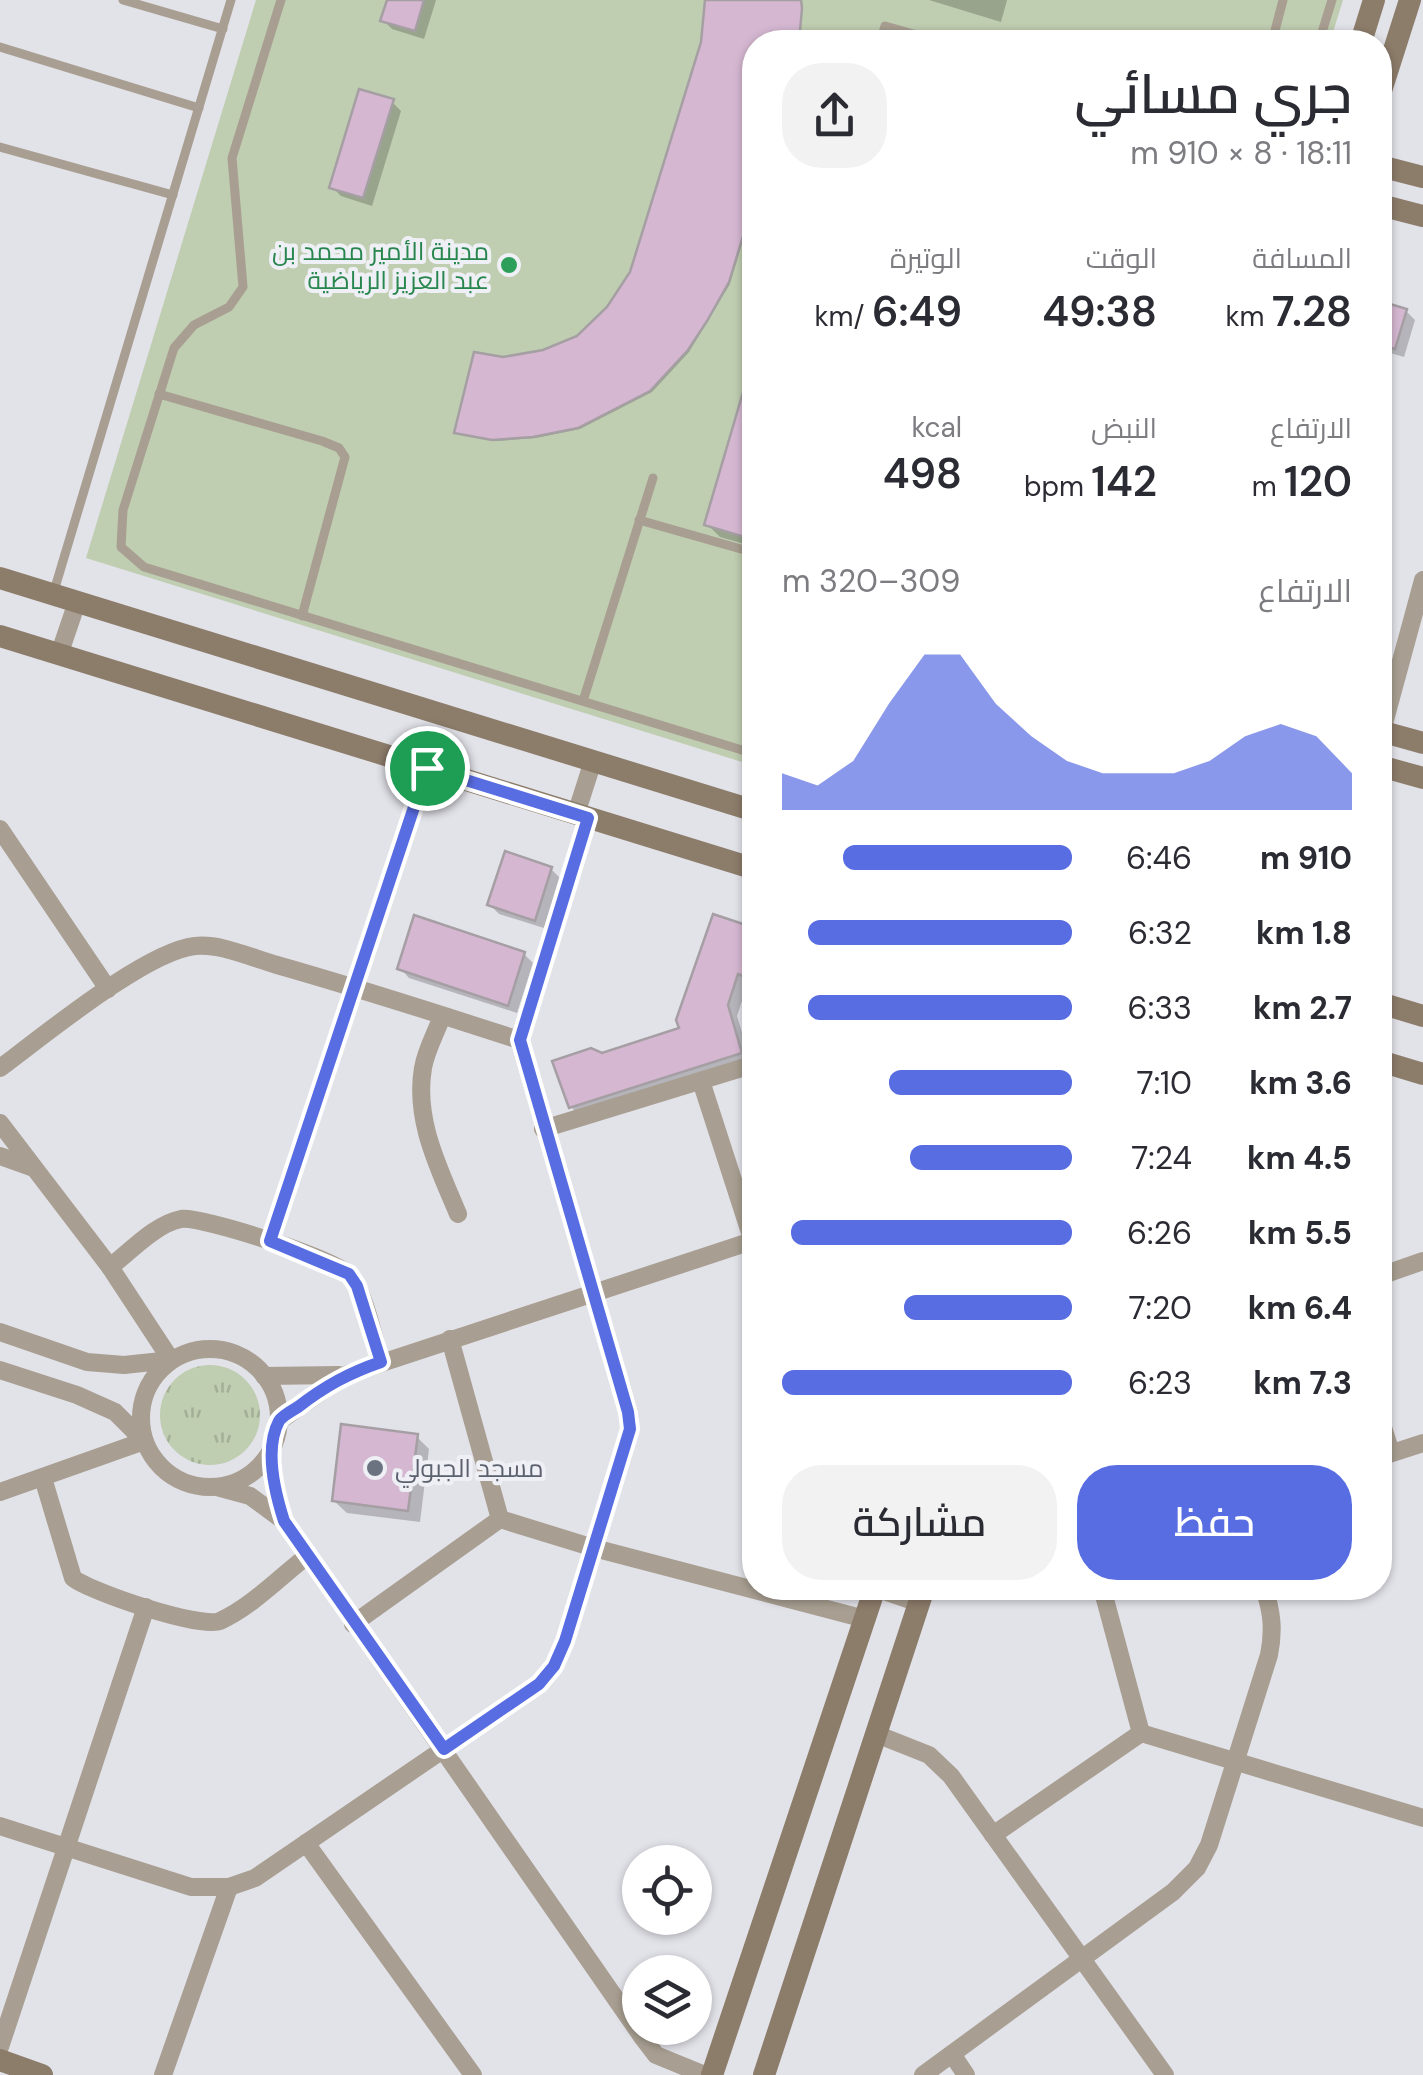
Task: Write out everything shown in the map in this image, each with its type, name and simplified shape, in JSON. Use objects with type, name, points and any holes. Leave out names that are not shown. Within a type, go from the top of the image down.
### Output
[{"type":"street","points":[[1364,30],[1374,0]]},
{"type":"street","points":[[1392,56],[1410,0]]},
{"type":"street","points":[[1392,169],[1423,177]]},
{"type":"street","points":[[1392,208],[1423,216]]},
{"type":"street","points":[[0,578],[742,807]]},
{"type":"street","points":[[1392,691],[1423,580]]},
{"type":"street","points":[[59,654],[76,602]]},
{"type":"street","points":[[0,636],[742,865]]},
{"type":"street","points":[[1392,734],[1423,742]]},
{"type":"street","points":[[0,1826],[191,1887],[229,1888],[254,1878],[444,1749],[539,1684],[554,1666],[630,1429],[520,1040],[582,816],[593,761]]},
{"type":"street","points":[[270,1241],[427,768]]},
{"type":"street","points":[[1392,769],[1423,778]]},
{"type":"street","points":[[0,829],[108,989]]},
{"type":"street","points":[[0,1068],[108,989],[172,952],[196,946],[222,949],[354,987],[520,1040]]},
{"type":"street","points":[[1392,1007],[1423,1016]]},
{"type":"street","points":[[442,1016],[426,1060],[422,1091],[424,1126],[458,1214]]},
{"type":"street","points":[[1392,1065],[1423,1074]]},
{"type":"street","points":[[544,1129],[742,1068]]},
{"type":"street","points":[[701,1080],[742,1206]]},
{"type":"street","points":[[0,1123],[110,1267],[171,1360]]},
{"type":"street","points":[[0,1156],[32,1167]]},
{"type":"street","points":[[110,1267],[164,1225],[178,1220],[194,1218],[270,1241],[349,1274],[357,1286],[381,1362]]},
{"type":"street","points":[[278,1422],[345,1375],[742,1247]]},
{"type":"street","points":[[1392,1272],[1423,1261]]},
{"type":"street","points":[[0,1332],[87,1362],[124,1365],[171,1360],[192,1351],[215,1349],[237,1354],[256,1367],[278,1406],[272,1450],[276,1498],[284,1521],[656,2055],[674,2065],[709,2075],[871,1600]]},
{"type":"street","points":[[450,1339],[500,1519]]},
{"type":"street","points":[[144,1441],[140,1419],[144,1396],[154,1376],[171,1360]]},
{"type":"street","points":[[0,1370],[115,1412],[172,1477],[194,1486],[217,1487],[250,1496],[284,1521]]},
{"type":"street","points":[[264,1376],[345,1375]]},
{"type":"street","points":[[0,1492],[144,1441]]},
{"type":"street","points":[[1392,1453],[1423,1443]]},
{"type":"street","points":[[217,1487],[239,1481],[258,1468],[272,1450]]},
{"type":"street","points":[[44,1478],[73,1578],[87,1589],[197,1622],[216,1623],[307,1556]]},
{"type":"street","points":[[500,1519],[742,1587]]},
{"type":"street","points":[[353,1624],[500,1519]]},
{"type":"street","points":[[792,1600],[865,1619]]},
{"type":"street","points":[[764,2075],[921,1600]]},
{"type":"street","points":[[1105,1600],[1142,1733]]},
{"type":"street","points":[[923,2075],[1172,1892],[1196,1868],[1209,1845],[1273,1632],[1266,1600]]},
{"type":"street","points":[[0,2047],[146,1606]]},
{"type":"street","points":[[1142,1733],[1423,1818]]},
{"type":"street","points":[[993,1835],[1142,1733]]},
{"type":"street","points":[[876,1734],[928,1755],[951,1776],[1166,2075]]},
{"type":"street","points":[[306,1843],[473,2075]]},
{"type":"street","points":[[163,2075],[229,1888]]},
{"type":"street","points":[[952,2054],[966,2075]]},
{"type":"street","points":[[0,2060],[42,2075]]},
{"type":"lane","points":[[123,0],[223,30]]},
{"type":"lane","points":[[53,595],[232,0]]},
{"type":"lane","points":[[281,0],[232,158],[244,287],[230,308],[194,324],[174,348],[123,510],[120,548],[144,568],[742,750]]},
{"type":"lane","points":[[1275,30],[1283,0]]},
{"type":"lane","points":[[1322,30],[1332,0]]},
{"type":"lane","points":[[0,47],[199,108]]},
{"type":"lane","points":[[0,147],[173,195]]},
{"type":"lane","points":[[160,394],[322,441],[340,448],[346,457],[302,616]]},
{"type":"lane","points":[[582,702],[652,478]]},
{"type":"lane","points":[[640,520],[742,549]]},
{"type":"green space","points":[[256,0],[1343,0],[1334,30],[742,30],[742,762],[86,558]]},
{"type":"green space","points":[[210,1365],[229,1369],[246,1379],[256,1396],[260,1415],[256,1434],[246,1451],[229,1461],[210,1465],[191,1461],[174,1451],[164,1434],[160,1415],[164,1396],[174,1379],[191,1369]]},
{"type":"building","points":[[387,0],[424,0],[415,31],[380,21]]},
{"type":"building","points":[[705,0],[801,0],[800,30],[742,30],[742,240],[729,282],[707,321],[688,350],[650,391],[578,428],[492,440],[454,433],[474,352],[503,357],[543,350],[577,336],[607,307],[630,272],[701,42]]},
{"type":"building","points":[[359,89],[394,99],[363,198],[329,188]]},
{"type":"building","points":[[1392,305],[1407,309],[1395,349],[1392,348]]},
{"type":"building","points":[[742,396],[742,536],[704,525]]},
{"type":"building","points":[[505,851],[552,867],[535,921],[487,905]]},
{"type":"building","points":[[713,914],[742,924],[742,976],[738,974],[728,1005],[742,1053],[569,1108],[552,1061],[591,1048],[602,1053],[679,1028],[676,1020]]},
{"type":"building","points":[[414,915],[525,952],[508,1006],[397,969]]},
{"type":"building","name":"مسجد الجبولي","points":[[341,1424],[418,1434],[408,1511],[332,1501]]},
{"type":"place","name":"مدينة الأمير محمد بن عبد العزيز الرياضية","points":[[509,265]]},
{"type":"place","name":"مسجد الجبولي","points":[[375,1468]]},
{"type":"route","points":[[427,768],[588,818],[520,1040],[630,1429],[554,1666],[539,1684],[444,1749],[284,1521],[272,1466],[278,1422],[322,1388],[381,1362],[357,1286],[349,1274],[270,1241],[427,768]]}]
